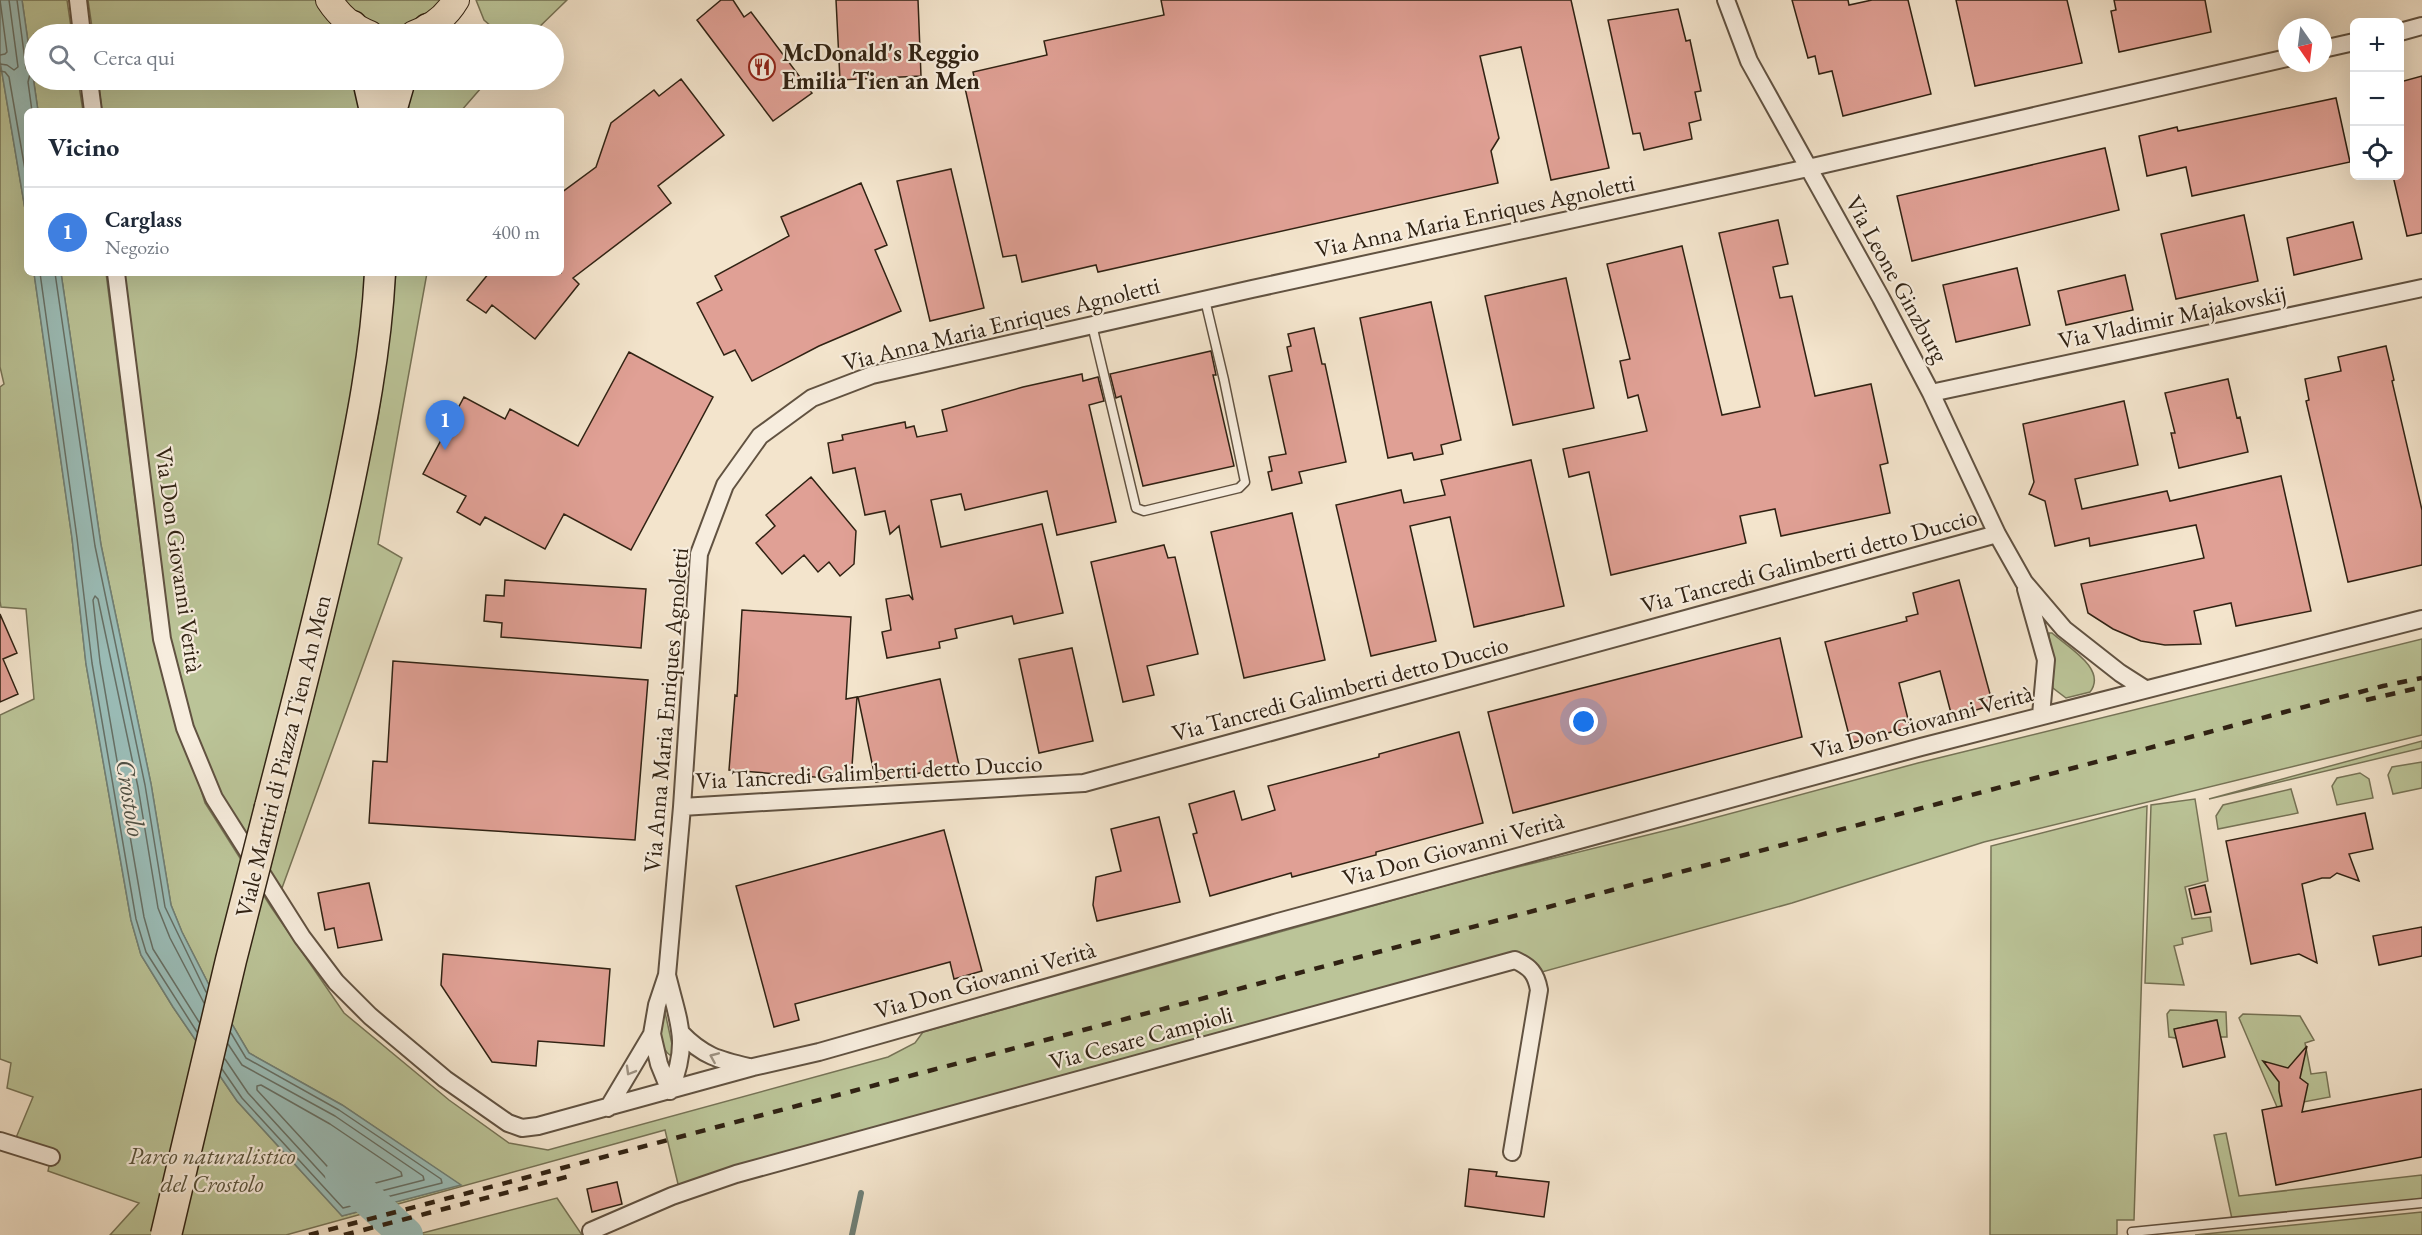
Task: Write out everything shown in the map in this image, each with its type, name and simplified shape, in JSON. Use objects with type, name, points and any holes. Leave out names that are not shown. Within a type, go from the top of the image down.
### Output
[{"type":"highway","points":[[370,90],[374,108]]},
{"type":"highway","points":[[392,108],[397,90]]},
{"type":"highway","name":"Viale Martiri di Piazza Tien An Men","points":[[166,1235],[231,960],[328,580],[366,405],[380,276]]},
{"type":"main road","points":[[329,0],[336,12],[350,24]]},
{"type":"main road","points":[[434,24],[446,15],[456,0]]},
{"type":"street","points":[[78,0],[81,24]]},
{"type":"street","name":"Via Leone Ginzburg","points":[[1726,0],[1749,61],[1881,298],[1931,393],[1997,534],[2024,582],[2064,629],[2120,673],[2145,689]]},
{"type":"street","points":[[2404,31],[2422,26]]},
{"type":"street","points":[[2332,47],[2350,43]]},
{"type":"street","points":[[1808,168],[2278,60]]},
{"type":"street","points":[[90,90],[93,108]]},
{"type":"street","name":"Via Anna Maria Enriques Agnoletti","points":[[608,1108],[652,1034],[657,1005],[667,975],[682,807],[699,554],[725,485],[760,436],[812,398],[872,375],[1808,168]]},
{"type":"street","name":"Via Don Giovanni Verità","points":[[116,276],[162,639],[185,728],[214,798],[302,937],[329,973],[370,1016],[445,1079],[508,1123],[522,1128],[538,1126],[753,1067],[819,1052],[1278,922],[2041,715],[2422,619]]},
{"type":"street","name":"Via Vladimir Majakovskij","points":[[1931,393],[2422,288]]},
{"type":"street","name":"Via Tancredi Galimberti detto Duccio","points":[[682,807],[1084,783],[1997,534]]},
{"type":"street","name":"Via Leone Ginzburg","points":[[2024,582],[2046,660],[2041,715]]},
{"type":"street","name":"Via Cesare Campioli","points":[[594,1235],[591,1231],[672,1196],[736,1174],[1515,960],[1528,967],[1536,976],[1539,990],[1512,1152]]},
{"type":"street","name":"Via Anna Maria Enriques Agnoletti","points":[[667,975],[681,1033],[681,1056],[669,1090]]},
{"type":"street","points":[[681,1033],[694,1046],[716,1059],[753,1067]]},
{"type":"street","name":"Via Anna Maria Enriques Agnoletti","points":[[652,1034],[659,1064],[669,1090]]},
{"type":"street","points":[[0,1141],[51,1157]]},
{"type":"lane","points":[[1092,325],[1136,508],[1144,511],[1239,488],[1245,482],[1205,300]]},
{"type":"lane","points":[[2132,1232],[2422,1203]]},
{"type":"green space","points":[[22,0],[67,0],[71,24],[25,24]]},
{"type":"green space","points":[[88,0],[318,0],[332,24],[92,24]]},
{"type":"green space","points":[[344,0],[442,0],[426,15],[408,24],[375,24],[359,15]]},
{"type":"green space","points":[[476,0],[567,0],[542,24],[489,24],[484,20]]},
{"type":"green space","name":"Parco naturalistico del Crostolo","points":[[0,61],[24,203],[24,276],[34,276],[72,538],[86,664],[131,920],[141,955],[173,1007],[237,1101],[342,1216],[460,1185],[342,1105],[249,1053],[209,985],[182,932],[171,905],[151,784],[101,545],[61,276],[106,276],[152,632],[205,803],[271,907],[344,1013],[449,1100],[509,1143],[548,1150],[888,1057],[915,1043],[923,1032],[1465,880],[1684,826],[1918,763],[2422,639],[2422,735],[1984,842],[1792,903],[1542,972],[1533,964],[679,1188],[665,1130],[286,1235],[110,1235],[139,1203],[48,1171],[51,1157],[13,1145],[33,1097],[7,1088],[11,1063],[0,1059],[0,715],[34,699],[26,609],[1,607],[0,601],[0,387],[4,384],[0,367]]},
{"type":"green space","points":[[35,90],[80,90],[83,108],[38,108]]},
{"type":"green space","points":[[99,90],[358,90],[361,108],[102,108]]},
{"type":"green space","points":[[411,90],[479,90],[464,108],[408,108]]},
{"type":"green space","points":[[123,276],[371,276],[321,574],[249,840],[219,791],[189,714],[167,628]]},
{"type":"green space","points":[[396,276],[426,276],[378,544],[402,558],[282,888],[269,873],[378,419]]},
{"type":"green space","points":[[2049,633],[2075,651],[2090,667],[2094,675],[2094,683],[2090,692],[2066,698],[2053,688]]},
{"type":"green space","points":[[2422,741],[2422,748],[2209,799]]},
{"type":"green space","points":[[2422,762],[2422,788],[2393,794],[2388,775],[2392,767]]},
{"type":"green space","points":[[2360,773],[2369,779],[2373,798],[2337,805],[2332,786],[2337,778]]},
{"type":"green space","points":[[2291,789],[2298,813],[2218,829],[2216,816],[2223,805]]},
{"type":"green space","points":[[2195,799],[2208,881],[2185,887],[2192,919],[2210,917],[2212,931],[2182,938],[2183,944],[2174,946],[2184,985],[2145,983],[2151,805]]},
{"type":"green space","points":[[2147,806],[2134,1220],[2117,1220],[2117,1235],[1990,1235],[1991,846]]},
{"type":"green space","points":[[2170,1010],[2226,1012],[2227,1037],[2220,1037],[2216,1020],[2175,1029],[2176,1038],[2169,1037],[2167,1014]]},
{"type":"green space","points":[[665,1012],[673,1049],[671,1056],[663,1047],[660,1036]]},
{"type":"green space","points":[[2243,1014],[2300,1016],[2314,1040],[2305,1043],[2311,1074],[2326,1072],[2330,1097],[2277,1107],[2239,1018]]},
{"type":"green space","points":[[2226,1133],[2239,1196],[2422,1175],[2422,1199],[2232,1219],[2214,1135]]},
{"type":"green space","points":[[557,1198],[582,1235],[415,1235]]},
{"type":"green space","points":[[2422,1212],[2422,1235],[2195,1235]]},
{"type":"water","points":[[0,0],[22,0],[25,24],[24,90],[35,90],[38,108],[24,108],[24,203],[0,61]]},
{"type":"water","points":[[34,276],[61,276],[101,545],[151,784],[171,905],[182,932],[209,985],[249,1053],[342,1105],[461,1185],[342,1216],[237,1101],[173,1007],[141,955],[131,920],[86,664],[72,538]]},
{"type":"building","name":"McDonald's Reggio Emilia Tien an Men","points":[[721,0],[733,0],[744,17],[751,12],[812,93],[773,121],[697,20]]},
{"type":"building","points":[[836,0],[918,0],[921,76],[840,80]]},
{"type":"building","points":[[1161,0],[1571,0],[1609,168],[1551,180],[1521,47],[1480,56],[1499,138],[1491,151],[1498,183],[1098,272],[1096,265],[1022,282],[1016,255],[1003,257],[965,88],[976,85],[973,72],[1047,55],[1044,41],[1164,15]]},
{"type":"building","points":[[1792,0],[1848,0],[1849,5],[1872,0],[1908,0],[1931,94],[1843,116],[1832,71],[1819,74],[1815,56],[1808,58]]},
{"type":"building","points":[[1956,0],[2067,0],[2082,63],[1975,86]]},
{"type":"building","points":[[2114,0],[2205,0],[2211,32],[2119,52],[2111,11],[2116,10]]},
{"type":"building","points":[[1678,9],[1686,41],[1690,40],[1701,91],[1695,92],[1701,120],[1689,123],[1692,139],[1644,150],[1640,133],[1633,134],[1608,20]]},
{"type":"building","points":[[2422,76],[2422,233],[2407,236],[2394,180],[2404,180],[2404,81]]},
{"type":"building","points":[[681,79],[724,135],[658,186],[671,203],[573,278],[579,284],[535,339],[492,305],[486,313],[467,300],[487,276],[564,276],[564,191],[596,167],[611,123],[654,90],[659,96]]},
{"type":"building","points":[[2336,98],[2350,162],[2192,196],[2186,167],[2147,176],[2139,136],[2177,127],[2178,131]]},
{"type":"building","points":[[2105,148],[2119,210],[1912,261],[1897,196]]},
{"type":"building","points":[[951,169],[984,308],[930,321],[897,181]]},
{"type":"building","points":[[861,183],[887,245],[875,250],[901,311],[819,346],[752,381],[735,350],[724,355],[697,303],[722,290],[715,276],[789,236],[781,217]]},
{"type":"building","points":[[2244,215],[2258,281],[2176,299],[2161,234]]},
{"type":"building","points":[[1778,220],[1788,264],[1773,267],[1780,298],[1792,296],[1815,396],[1871,384],[1888,463],[1880,465],[1890,513],[1781,536],[1775,509],[1740,516],[1746,543],[1611,575],[1589,472],[1569,477],[1563,449],[1647,431],[1638,395],[1628,398],[1620,361],[1630,359],[1607,264],[1682,246],[1722,415],[1760,407],[1719,233]]},
{"type":"building","points":[[2353,222],[2362,259],[2294,275],[2287,238]]},
{"type":"building","points":[[2017,268],[2030,325],[1956,342],[1943,285]]},
{"type":"building","points":[[2125,275],[2133,310],[2066,325],[2058,291]]},
{"type":"building","points":[[1566,278],[1594,408],[1513,425],[1485,296]]},
{"type":"building","points":[[1431,302],[1461,440],[1441,445],[1443,454],[1414,460],[1412,453],[1388,458],[1360,318]]},
{"type":"building","points":[[1314,328],[1322,364],[1325,364],[1346,462],[1299,472],[1302,483],[1272,490],[1268,472],[1272,471],[1269,457],[1286,454],[1269,376],[1292,371],[1287,347],[1291,346],[1288,334]]},
{"type":"building","points":[[2386,346],[2422,510],[2422,565],[2348,582],[2306,401],[2309,400],[2305,379],[2341,371],[2338,357]]},
{"type":"building","points":[[1211,351],[1216,375],[1213,375],[1234,466],[1143,486],[1121,396],[1116,398],[1110,374]]},
{"type":"building","points":[[629,352],[713,397],[631,550],[564,514],[545,549],[485,517],[480,525],[457,512],[466,496],[423,474],[464,397],[505,419],[510,409],[578,446]]},
{"type":"building","points":[[1082,374],[1083,381],[1098,377],[1104,401],[1089,405],[1116,522],[1057,535],[1047,491],[965,510],[961,494],[931,500],[941,547],[1042,524],[1063,613],[1014,624],[1012,616],[955,629],[957,638],[939,642],[940,648],[887,658],[882,632],[891,630],[886,599],[909,595],[913,600],[899,526],[890,534],[885,511],[865,515],[855,468],[833,473],[828,443],[843,440],[842,435],[905,422],[906,428],[914,426],[917,437],[947,431],[942,410],[1023,387]]},
{"type":"building","points":[[2228,379],[2248,452],[2179,468],[2171,433],[2175,433],[2165,393]]},
{"type":"building","points":[[2124,401],[2138,465],[2075,479],[2082,509],[2167,491],[2170,501],[2281,476],[2311,611],[2236,626],[2231,603],[2194,611],[2201,644],[2165,645],[2141,641],[2113,629],[2088,613],[2081,584],[2204,558],[2196,525],[2090,546],[2089,538],[2055,546],[2045,501],[2029,494],[2034,482],[2023,424]]},
{"type":"building","points":[[1531,460],[1564,606],[1474,627],[1450,517],[1410,526],[1436,641],[1371,656],[1336,505],[1401,490],[1404,503],[1445,495],[1441,480]]},
{"type":"building","points":[[811,477],[856,531],[854,564],[840,576],[829,562],[818,572],[804,555],[782,574],[756,543],[775,526],[766,515]]},
{"type":"building","points":[[1292,513],[1325,660],[1244,678],[1211,532]]},
{"type":"building","points":[[1164,545],[1168,558],[1175,557],[1198,654],[1147,666],[1154,695],[1123,702],[1091,562]]},
{"type":"building","points":[[505,580],[646,589],[641,648],[501,637],[502,623],[484,621],[486,595],[504,596]]},
{"type":"building","points":[[1959,580],[1993,705],[1952,717],[1940,671],[1899,683],[1910,727],[1851,743],[1825,642],[1907,621],[1906,617],[1918,614],[1913,593]]},
{"type":"building","points":[[742,610],[851,617],[846,699],[857,697],[851,780],[729,770],[735,695],[737,696]]},
{"type":"building","points":[[0,614],[17,653],[3,659],[18,694],[0,702]]},
{"type":"building","points":[[1780,638],[1802,737],[1513,813],[1488,712]]},
{"type":"building","points":[[1072,648],[1093,741],[1039,753],[1019,659]]},
{"type":"building","points":[[393,661],[648,680],[635,840],[369,823],[373,761],[387,762]]},
{"type":"building","points":[[940,679],[959,765],[876,782],[858,697]]},
{"type":"building","points":[[1459,732],[1483,823],[1376,852],[1376,855],[1292,877],[1291,873],[1210,896],[1193,834],[1197,833],[1189,804],[1234,791],[1242,820],[1275,810],[1268,786],[1379,757],[1379,754]]},
{"type":"building","points":[[2365,813],[2373,849],[2349,854],[2359,881],[2337,873],[2330,878],[2302,884],[2317,963],[2299,954],[2251,964],[2226,841]]},
{"type":"building","points":[[1159,817],[1180,902],[1097,921],[1093,905],[1096,877],[1121,871],[1111,829]]},
{"type":"building","points":[[944,830],[982,971],[954,979],[950,962],[795,1004],[799,1020],[774,1027],[736,886]]},
{"type":"building","points":[[369,883],[382,940],[338,948],[334,928],[325,930],[318,893]]},
{"type":"building","points":[[2205,885],[2211,912],[2195,915],[2189,889]]},
{"type":"building","points":[[2422,927],[2422,956],[2379,965],[2373,936]]},
{"type":"building","points":[[443,954],[610,969],[604,1046],[538,1041],[536,1066],[492,1062],[441,985]]},
{"type":"building","points":[[2217,1020],[2225,1057],[2183,1067],[2174,1029]]},
{"type":"building","points":[[2307,1046],[2300,1078],[2308,1084],[2302,1112],[2422,1089],[2422,1157],[2276,1185],[2262,1110],[2282,1106],[2279,1082],[2263,1061],[2288,1068]]},
{"type":"building","points":[[1469,1169],[1497,1172],[1496,1176],[1549,1182],[1544,1217],[1465,1206]]},
{"type":"building","points":[[617,1182],[622,1204],[592,1212],[587,1189]]},
{"type":"waterway","name":"Crostolo","points":[[342,1175],[406,1235]]},
{"type":"waterway","points":[[852,1235],[861,1193]]},
{"type":"railway","points":[[309,1235],[2383,686],[2422,678]]},
{"type":"railway","points":[[2366,700],[2422,687]]},
{"type":"railway","points":[[344,1235],[574,1175]]},
{"type":"place","name":"McDonald's Reggio Emilia Tien an Men","points":[[762,67]]},
{"type":"place","name":"Carglass","points":[[445,450]]}]
